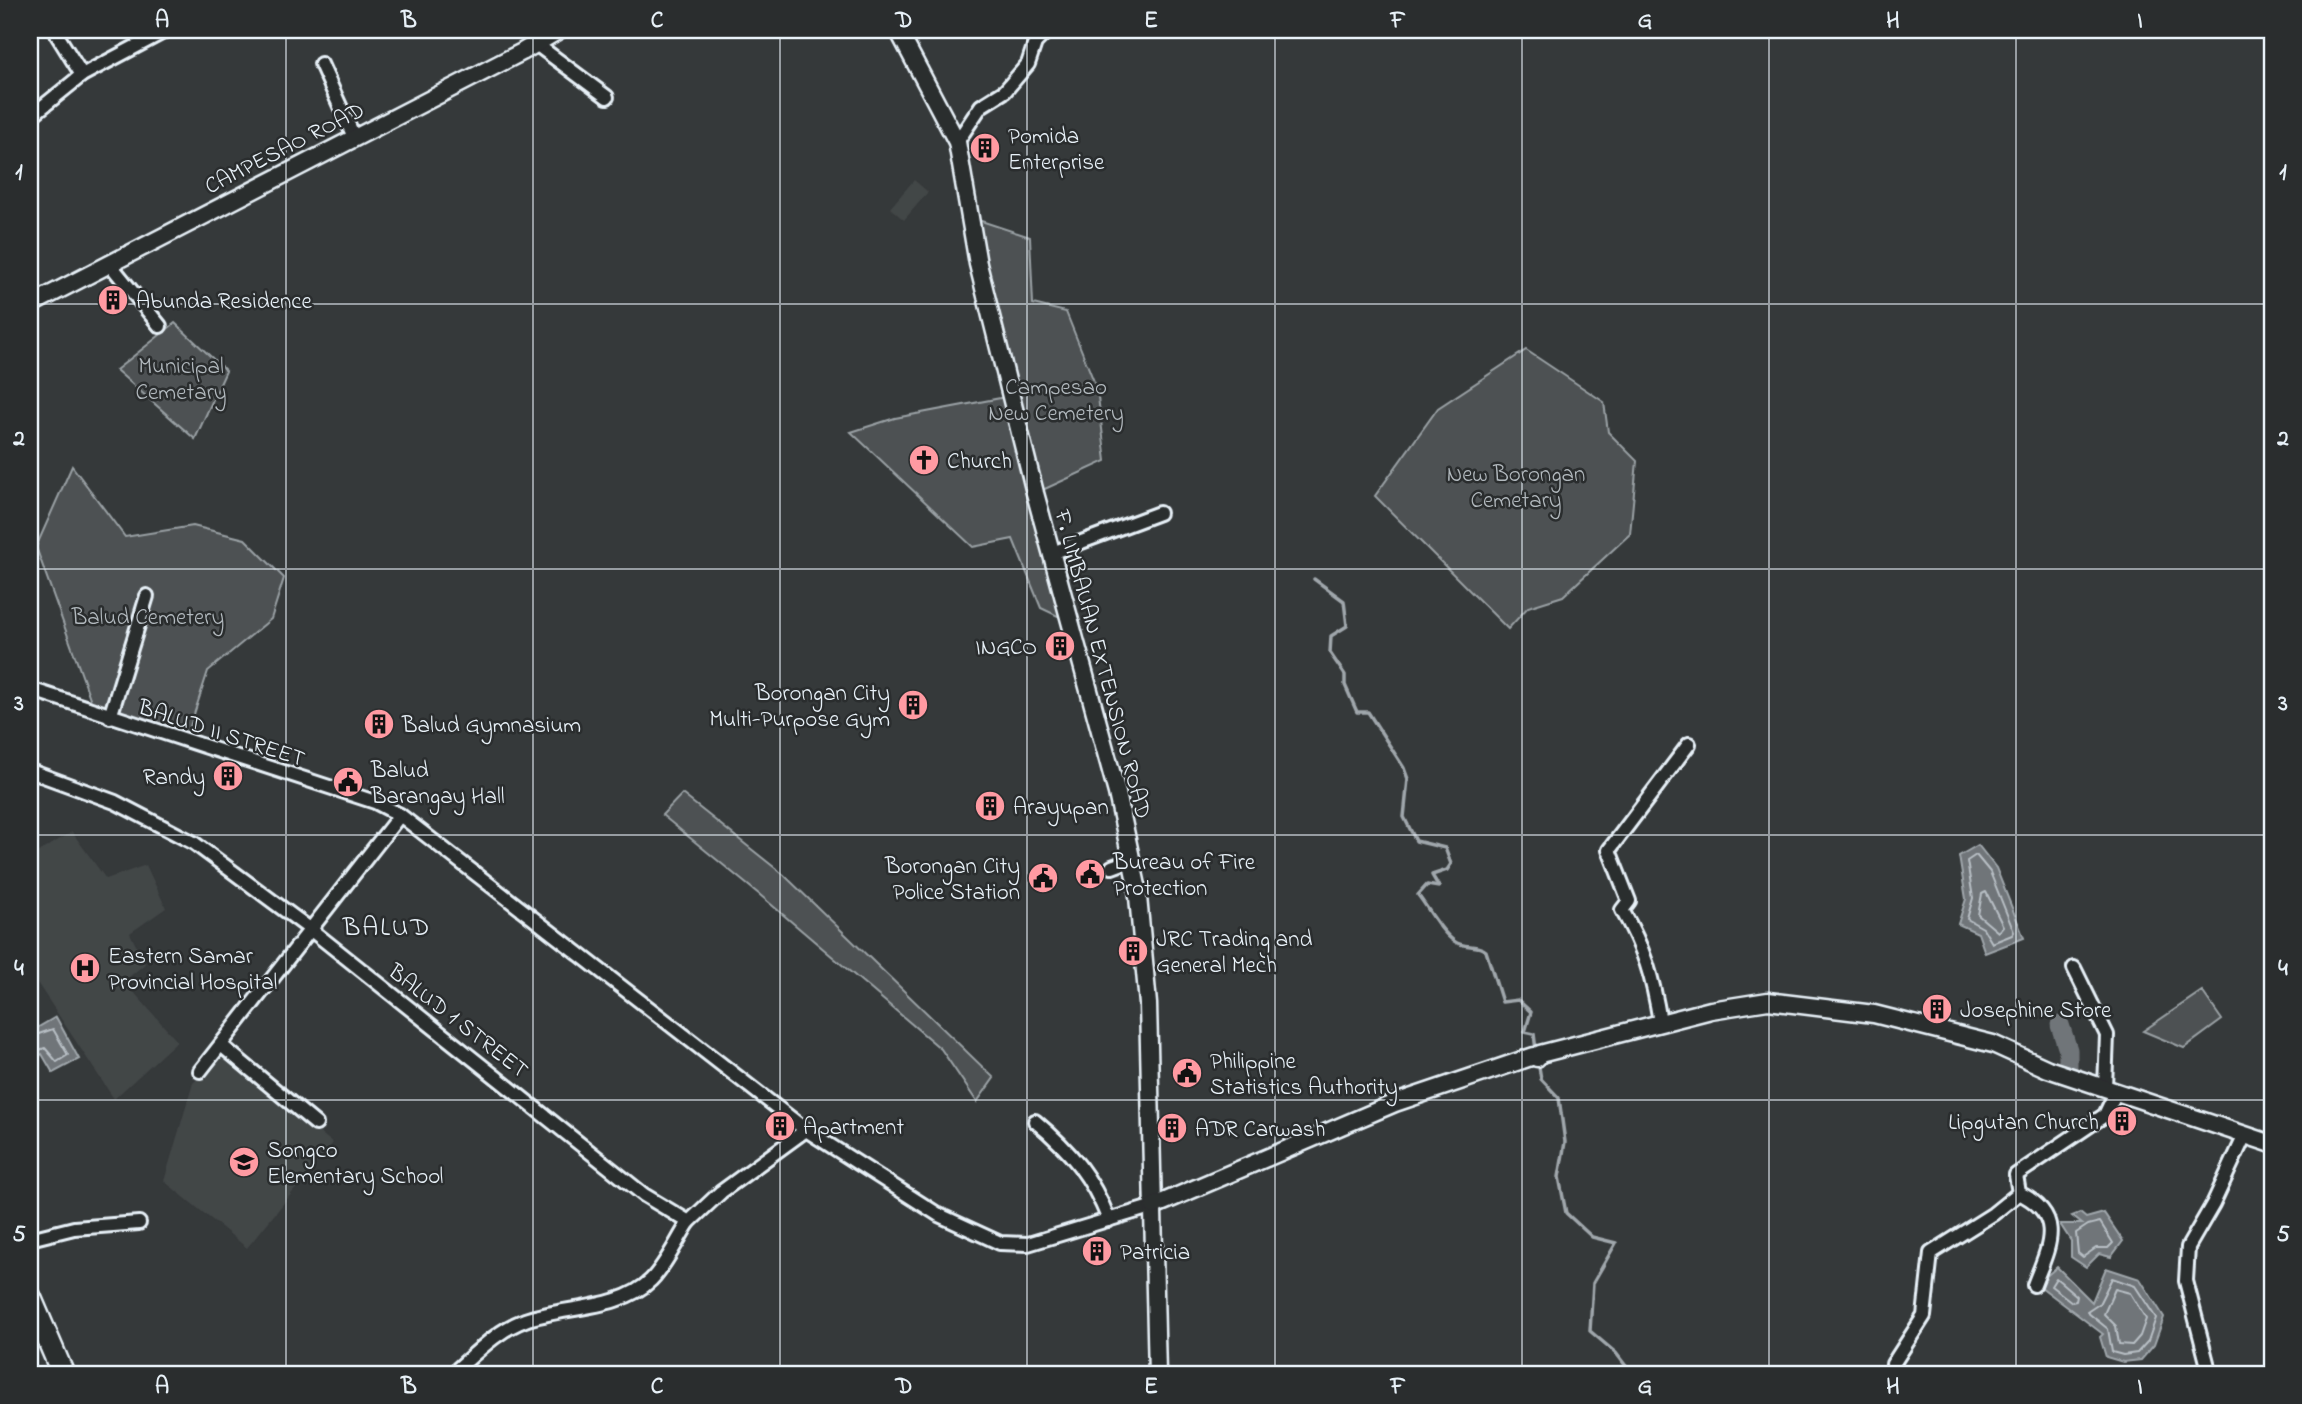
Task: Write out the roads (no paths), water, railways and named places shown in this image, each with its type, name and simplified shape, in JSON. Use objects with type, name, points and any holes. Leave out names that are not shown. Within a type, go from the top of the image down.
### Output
[{"type":"main road","points":[[30,1297],[63,1374]]},
{"type":"street","points":[[54,30],[82,75]]},
{"type":"street","points":[[30,117],[82,75],[167,30]]},
{"type":"street","name":"CAMPESAO ROAD","points":[[30,305],[559,30]]},
{"type":"street","name":"F. LIMBAUAN EXTENSION ROAD","points":[[898,30],[957,142],[978,264],[1117,793],[1131,860],[1142,926],[1148,1004],[1157,1374]]},
{"type":"street","points":[[957,142],[981,106],[1005,91],[1028,64],[1035,43],[1048,30]]},
{"type":"street","points":[[536,44],[607,97]]},
{"type":"street","points":[[321,64],[354,137]]},
{"type":"street","points":[[109,263],[160,326]]},
{"type":"street","points":[[1052,553],[1158,513]]},
{"type":"street","points":[[110,717],[147,596]]},
{"type":"street","name":"BALUD II STREET","points":[[30,688],[110,717],[374,802],[400,815],[806,1130],[939,1215],[1000,1243],[1028,1244],[1154,1206]]},
{"type":"street","points":[[1660,1022],[1648,965],[1642,945],[1622,910],[1629,901],[1609,850],[1689,744]]},
{"type":"street","name":"BALUD 1 STREET","points":[[30,771],[115,802],[194,843],[310,929],[644,1195],[690,1222]]},
{"type":"street","points":[[200,1071],[400,815]]},
{"type":"street","points":[[1112,867],[1131,860]]},
{"type":"street","points":[[2019,1193],[2016,1175],[2105,1115],[2111,1090],[2107,1035],[2074,968]]},
{"type":"street","points":[[1154,1206],[1395,1103],[1537,1055],[1660,1022],[1768,1000],[1874,1014],[1993,1044],[2048,1069],[2272,1144]]},
{"type":"street","points":[[221,1045],[316,1124]]},
{"type":"street","points":[[1035,1121],[1065,1147],[1096,1186],[1109,1220]]},
{"type":"street","points":[[452,1374],[490,1341],[521,1321],[558,1309],[620,1301],[651,1280],[690,1222],[721,1192],[806,1130]]},
{"type":"street","points":[[2210,1374],[2186,1280],[2188,1247],[2245,1135]]},
{"type":"street","points":[[2019,1193],[2030,1199],[2046,1216],[2052,1237],[2034,1286]]},
{"type":"street","points":[[1894,1374],[1893,1364],[1924,1316],[1931,1253],[1993,1214],[2019,1193]]},
{"type":"street","points":[[30,1239],[74,1228],[139,1223]]},
{"type":"water","points":[[1978,845],[1996,868],[2024,938],[1985,953],[1978,933],[1958,924],[1966,899],[1959,856]]},
{"type":"water","points":[[56,1017],[79,1059],[53,1073],[42,1054],[30,1061],[30,1032]]},
{"type":"water","points":[[2080,1213],[2086,1218],[2104,1213],[2123,1241],[2111,1257],[2099,1254],[2086,1267],[2071,1257],[2071,1241],[2060,1224],[2082,1224],[2072,1216]]},
{"type":"water","points":[[2057,1267],[2092,1302],[2106,1268],[2140,1279],[2164,1317],[2154,1345],[2141,1360],[2123,1362],[2106,1357],[2100,1337],[2103,1334],[2037,1284]]},
{"type":"waterway","points":[[1314,579],[1344,601],[1347,626],[1331,636],[1330,653],[1345,675],[1345,685],[1357,712],[1368,712],[1404,768],[1408,779],[1404,817],[1416,841],[1445,848],[1451,864],[1447,870],[1432,875],[1439,887],[1427,885],[1418,895],[1449,937],[1462,945],[1479,947],[1486,951],[1502,1002],[1518,1000],[1531,1012],[1525,1032],[1534,1034],[1536,1050]]},
{"type":"waterway","points":[[2060,1025],[2068,1050],[2068,1068]]},
{"type":"waterway","points":[[1538,1061],[1541,1079],[1559,1098],[1565,1142],[1559,1177],[1566,1213],[1592,1237],[1616,1243],[1593,1283],[1590,1331],[1616,1353],[1632,1374]]},
{"type":"place","name":"Pomida Enterprise","points":[[985,148]]},
{"type":"place","name":"Abunda Residence","points":[[113,300]]},
{"type":"place","name":"Church","points":[[924,460]]},
{"type":"place","name":"INGCO","points":[[1060,646]]},
{"type":"place","name":"Borongan City Multi-Purpose Gym","points":[[913,705]]},
{"type":"place","name":"Balud Gymnasium","points":[[379,724]]},
{"type":"place","name":"Randy","points":[[228,776]]},
{"type":"place","name":"Balud Barangay Hall","points":[[348,782]]},
{"type":"place","name":"Arayupan","points":[[990,806]]},
{"type":"place","name":"Bureau of Fire Protection","points":[[1090,874]]},
{"type":"place","name":"Borongan City Police Station","points":[[1043,878]]},
{"type":"place","name":"JRC Trading and General Mech","points":[[1133,951]]},
{"type":"place","name":"Eastern Samar Provincial Hospital","points":[[85,968]]},
{"type":"place","name":"Josephine Store","points":[[1937,1009]]},
{"type":"place","name":"Philippine Statistics Authority","points":[[1187,1073]]},
{"type":"place","name":"Lipgutan Church","points":[[2122,1121]]},
{"type":"place","name":"Apartment","points":[[780,1126]]},
{"type":"place","name":"ADR Carwash","points":[[1172,1128]]},
{"type":"place","name":"Songco Elementary School","points":[[244,1162]]},
{"type":"place","name":"Patricia","points":[[1097,1251]]},
{"type":"district","name":"BALUD","points":[[387,926]]},
{"type":"park label","name":"Municipal Cemetary","points":[[181,378]]},
{"type":"park label","name":"Campesao New Cemetery","points":[[1056,399]]},
{"type":"park label","name":"New Borongan Cemetary","points":[[1516,486]]},
{"type":"park label","name":"Balud Cemetery","points":[[148,616]]}]
